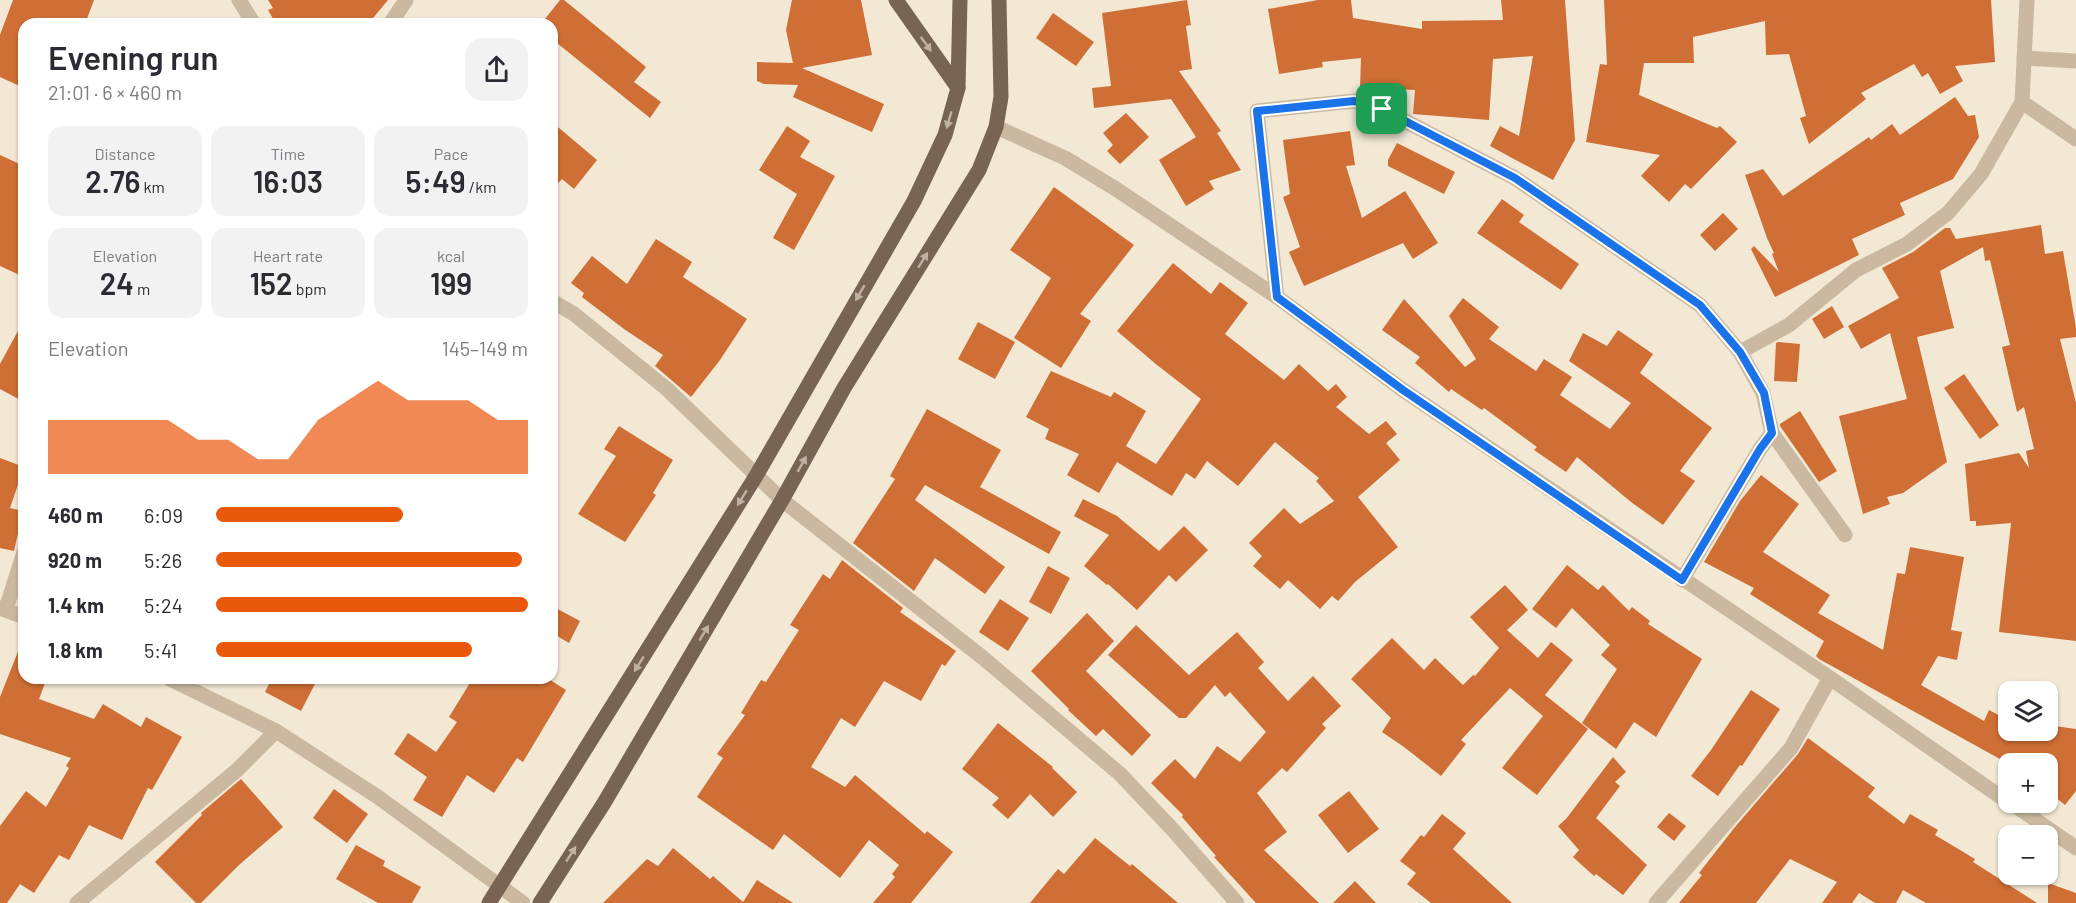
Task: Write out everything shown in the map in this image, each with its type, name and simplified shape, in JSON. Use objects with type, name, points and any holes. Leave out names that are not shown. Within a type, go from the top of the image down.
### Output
[{"type":"main road","points":[[896,0],[958,88]]},
{"type":"main road","points":[[489,903],[756,476],[914,201],[945,135],[958,88],[960,0]]},
{"type":"main road","points":[[540,903],[604,803],[782,500],[844,388],[979,170],[996,127],[1001,97],[999,0]]},
{"type":"street","points":[[239,0],[250,18]]},
{"type":"street","points":[[394,18],[406,0]]},
{"type":"street","points":[[1740,352],[1789,326],[1856,270],[1907,244],[1948,213],[1981,174],[2022,102],[2027,0]]},
{"type":"street","points":[[2024,58],[2076,61]]},
{"type":"street","points":[[1277,297],[1257,111],[1354,101],[1382,109],[1515,178],[1700,305],[1740,352],[1764,393],[1772,433],[1845,535]]},
{"type":"street","points":[[2022,102],[2076,139]]},
{"type":"street","points":[[996,127],[1065,158],[1116,189],[1277,297],[1403,390],[1830,678],[1998,794]]},
{"type":"street","points":[[558,305],[574,314],[668,389],[782,500],[982,657],[1120,774],[1174,831],[1236,903]]},
{"type":"street","points":[[1682,580],[1760,449],[1772,433]]},
{"type":"street","points":[[18,568],[3,608],[18,614]]},
{"type":"street","points":[[1656,903],[1791,748],[1830,678]]},
{"type":"street","points":[[180,684],[276,731],[378,797],[523,903]]},
{"type":"street","points":[[77,903],[236,771],[276,731]]},
{"type":"street","points":[[2025,813],[2076,848]]},
{"type":"building","points":[[13,0],[94,0],[87,18],[18,18],[18,85],[0,77],[0,35]]},
{"type":"building","points":[[268,0],[388,0],[373,18],[273,18],[268,10],[273,8]]},
{"type":"building","points":[[560,0],[564,0],[646,67],[634,82],[661,102],[650,118],[558,44],[558,18],[546,18]]},
{"type":"building","points":[[792,0],[861,0],[872,55],[802,68],[884,104],[872,132],[793,97],[798,85],[764,84],[757,81],[757,62],[793,63],[786,30]]},
{"type":"building","points":[[1187,0],[1191,25],[1186,26],[1192,69],[1179,71],[1221,131],[1217,133],[1241,170],[1209,181],[1214,189],[1186,206],[1159,160],[1196,137],[1171,99],[1094,108],[1092,88],[1111,86],[1102,13]]},
{"type":"building","points":[[1318,0],[1351,0],[1353,18],[1422,29],[1422,21],[1503,20],[1501,0],[1565,0],[1575,140],[1553,180],[1490,146],[1500,126],[1519,136],[1533,56],[1493,59],[1489,120],[1413,114],[1415,90],[1360,88],[1361,58],[1322,62],[1323,67],[1279,74],[1268,9]]},
{"type":"building","points":[[1604,0],[1991,0],[1995,62],[1955,66],[1963,81],[1940,94],[1928,73],[1922,77],[1914,64],[1861,93],[1866,99],[1809,144],[1800,118],[1806,116],[1789,54],[1766,55],[1765,21],[1693,37],[1694,63],[1644,63],[1639,95],[1717,128],[1720,126],[1737,142],[1691,189],[1685,184],[1669,202],[1641,176],[1660,155],[1586,142],[1600,64],[1607,65]]},
{"type":"building","points":[[1053,13],[1094,42],[1076,66],[1036,38]]},
{"type":"building","points":[[1955,97],[1968,116],[1975,115],[1979,137],[1953,179],[1900,203],[1905,215],[1852,239],[1859,255],[1775,297],[1751,249],[1754,246],[1779,272],[1745,175],[1763,169],[1783,196],[1869,137],[1871,140],[1892,124],[1900,135]]},
{"type":"building","points":[[1126,113],[1149,137],[1120,164],[1107,151],[1113,145],[1103,133]]},
{"type":"building","points":[[787,126],[810,141],[800,157],[835,176],[794,250],[773,238],[797,194],[759,170]]},
{"type":"building","points":[[558,127],[597,160],[574,189],[562,179],[558,183]]},
{"type":"building","points":[[1350,131],[1355,165],[1346,166],[1362,218],[1405,191],[1438,243],[1413,259],[1403,243],[1304,286],[1289,252],[1300,247],[1283,197],[1290,194],[1283,140]]},
{"type":"building","points":[[1397,143],[1455,172],[1444,194],[1388,166],[1388,160]]},
{"type":"building","points":[[0,155],[18,163],[18,274],[0,266]]},
{"type":"building","points":[[1054,187],[1134,245],[1080,314],[1091,321],[1061,368],[1014,338],[1051,278],[1010,250]]},
{"type":"building","points":[[1502,199],[1524,215],[1519,222],[1579,264],[1561,290],[1477,233]]},
{"type":"building","points":[[1723,213],[1738,229],[1715,251],[1700,235]]},
{"type":"building","points":[[2041,225],[2045,254],[2063,251],[2076,328],[2076,337],[2060,339],[2076,403],[2076,641],[1999,632],[2011,523],[1976,526],[1976,521],[1970,521],[1965,464],[2019,453],[2029,468],[2026,451],[2034,449],[2024,407],[2017,412],[2002,347],[2010,345],[1990,260],[1985,261],[1983,247],[1940,271],[1954,328],[1917,337],[1947,462],[1903,493],[1887,497],[1890,504],[1863,514],[1839,416],[1907,399],[1890,333],[1861,349],[1848,326],[1899,298],[1882,268],[1913,252],[1945,228],[1950,228],[1956,239]]},
{"type":"building","points":[[656,239],[692,262],[683,277],[747,319],[720,360],[691,397],[655,366],[663,355],[582,297],[584,293],[571,283],[592,256],[627,284]]},
{"type":"building","points":[[1173,263],[1211,294],[1220,282],[1248,303],[1225,334],[1284,380],[1299,364],[1328,391],[1336,384],[1347,397],[1336,407],[1369,434],[1386,421],[1397,434],[1386,443],[1400,460],[1358,497],[1398,547],[1355,582],[1338,601],[1332,596],[1320,609],[1288,580],[1280,589],[1253,566],[1262,556],[1249,543],[1284,508],[1300,524],[1334,501],[1316,481],[1319,478],[1275,442],[1238,486],[1207,461],[1195,479],[1186,473],[1172,496],[1117,462],[1099,493],[1067,475],[1079,454],[1045,439],[1049,429],[1026,417],[1051,371],[1111,397],[1114,392],[1146,411],[1126,446],[1156,464],[1201,399],[1117,331]]},
{"type":"building","points":[[1463,298],[1499,327],[1489,339],[1536,371],[1544,359],[1572,377],[1560,395],[1610,429],[1631,403],[1569,361],[1583,333],[1607,346],[1618,330],[1653,354],[1640,373],[1712,428],[1680,471],[1695,481],[1663,525],[1631,502],[1577,457],[1566,472],[1534,450],[1537,447],[1484,408],[1482,410],[1451,389],[1449,392],[1415,363],[1420,357],[1382,330],[1404,299],[1465,367],[1476,359],[1449,316]]},
{"type":"building","points":[[1832,306],[1844,327],[1824,339],[1812,319]]},
{"type":"building","points":[[978,322],[1015,342],[995,379],[958,359]]},
{"type":"building","points":[[18,331],[18,399],[0,389],[0,364]]},
{"type":"building","points":[[1776,343],[1800,344],[1797,382],[1774,381]]},
{"type":"building","points":[[1964,374],[1999,425],[1980,439],[1944,388]]},
{"type":"building","points":[[927,409],[1001,450],[980,487],[1061,532],[1049,554],[925,485],[915,500],[1005,567],[985,594],[935,558],[914,591],[853,543],[895,479],[890,476]]},
{"type":"building","points":[[1800,411],[1837,471],[1819,482],[1780,426]]},
{"type":"building","points":[[619,426],[673,460],[653,493],[656,495],[625,542],[578,514],[616,456],[604,449]]},
{"type":"building","points":[[0,458],[18,465],[18,485],[10,508],[18,510],[18,533],[14,551],[0,548]]},
{"type":"building","points":[[1761,475],[1799,504],[1763,552],[1830,595],[1818,613],[1883,650],[1897,573],[1905,574],[1910,547],[1964,557],[1951,630],[1962,632],[1957,660],[1938,656],[1921,685],[1984,721],[1989,710],[1998,715],[1998,741],[2058,741],[2058,726],[2076,729],[2076,791],[2065,805],[2058,799],[2058,753],[1998,753],[1998,758],[1819,659],[1816,656],[1824,641],[1750,594],[1754,588],[1704,562],[1740,501]]},
{"type":"building","points":[[1083,499],[1117,516],[1159,551],[1184,526],[1208,550],[1176,582],[1169,575],[1137,610],[1084,566],[1109,535],[1074,516]]},
{"type":"building","points":[[842,560],[903,608],[900,612],[956,651],[945,666],[942,664],[921,701],[884,681],[855,727],[841,718],[811,767],[845,787],[855,775],[925,834],[927,831],[953,852],[911,903],[873,903],[895,877],[892,874],[899,865],[869,840],[840,878],[784,834],[773,850],[697,797],[723,758],[717,754],[745,715],[741,713],[761,680],[766,682],[799,630],[790,625],[823,574],[830,579]]},
{"type":"building","points":[[1567,565],[1598,590],[1603,585],[1629,611],[1632,607],[1650,621],[1648,624],[1702,659],[1656,737],[1634,722],[1616,749],[1582,723],[1617,669],[1601,655],[1610,645],[1572,608],[1556,628],[1532,609]]},
{"type":"building","points":[[1048,566],[1070,578],[1051,614],[1029,602]]},
{"type":"building","points":[[1505,585],[1528,610],[1507,630],[1538,658],[1551,642],[1573,660],[1545,695],[1588,729],[1537,795],[1502,768],[1543,716],[1510,688],[1461,740],[1466,744],[1441,776],[1382,732],[1391,718],[1351,679],[1392,638],[1424,670],[1435,658],[1463,685],[1473,675],[1475,676],[1499,648],[1470,617]]},
{"type":"building","points":[[1000,599],[1029,618],[1008,651],[979,632]]},
{"type":"building","points":[[558,609],[580,621],[569,643],[558,637]]},
{"type":"building","points":[[1087,613],[1114,641],[1086,671],[1151,735],[1132,756],[1103,729],[1096,736],[1031,671]]},
{"type":"building","points":[[1136,625],[1189,675],[1237,632],[1264,662],[1258,668],[1288,701],[1313,676],[1341,706],[1322,724],[1326,728],[1287,772],[1282,768],[1257,793],[1287,832],[1264,850],[1319,903],[1256,903],[1214,857],[1216,856],[1182,817],[1183,815],[1151,783],[1175,759],[1195,779],[1217,746],[1240,762],[1266,732],[1230,692],[1225,697],[1215,685],[1186,718],[1179,718],[1108,655]]},
{"type":"building","points":[[18,652],[18,684],[45,684],[39,699],[94,719],[103,704],[141,727],[146,717],[182,737],[152,790],[148,788],[122,840],[89,825],[69,860],[59,855],[34,893],[20,884],[7,903],[0,903],[0,826],[26,791],[46,807],[69,768],[66,766],[71,758],[0,734],[0,697]]},
{"type":"building","points":[[269,684],[315,684],[301,711],[265,692]]},
{"type":"building","points":[[469,684],[556,684],[566,690],[523,762],[517,758],[494,793],[467,775],[442,817],[413,800],[427,777],[394,754],[408,733],[436,752],[457,722],[449,717]]},
{"type":"building","points":[[1751,690],[1780,709],[1742,766],[1740,765],[1718,796],[1691,776]]},
{"type":"building","points":[[998,723],[1053,767],[1077,792],[1053,817],[1030,794],[1008,819],[992,805],[999,798],[962,769]]},
{"type":"building","points":[[1808,738],[1875,788],[1868,797],[1904,824],[1910,814],[1938,830],[1935,835],[1975,859],[1973,862],[1998,878],[1998,885],[2009,885],[2037,903],[1926,903],[1903,890],[1896,903],[1875,903],[1859,893],[1852,903],[1822,903],[1837,882],[1790,859],[1756,903],[1679,903],[1702,875],[1699,873],[1735,827],[1798,754]]},
{"type":"building","points":[[1613,757],[1626,772],[1615,782],[1620,786],[1596,818],[1647,865],[1623,895],[1596,874],[1594,876],[1573,857],[1579,850],[1558,826],[1566,819]]},
{"type":"building","points":[[241,779],[283,827],[239,865],[201,903],[196,903],[155,862],[202,815],[201,813]]},
{"type":"building","points":[[334,789],[368,814],[347,843],[313,818]]},
{"type":"building","points":[[1349,791],[1379,829],[1348,853],[1318,815]]},
{"type":"building","points":[[1669,813],[1686,826],[1674,841],[1657,827]]},
{"type":"building","points":[[1442,814],[1466,833],[1453,849],[1512,903],[1431,903],[1407,884],[1416,873],[1400,861],[1421,835],[1424,837]]},
{"type":"building","points":[[1095,838],[1130,866],[1132,864],[1178,903],[1030,903],[1058,869],[1064,874]]},
{"type":"building","points":[[356,845],[385,861],[383,866],[421,887],[412,903],[378,903],[336,879]]},
{"type":"building","points":[[673,848],[710,879],[713,876],[743,902],[757,880],[793,903],[603,903],[647,859],[658,866]]},
{"type":"building","points":[[1355,881],[1376,903],[1333,903]]},
{"type":"building","points":[[2048,885],[2076,893],[2076,903],[2048,903]]},
{"type":"route","points":[[1354,101],[1382,109],[1515,178],[1700,305],[1740,352],[1764,393],[1772,433],[1760,449],[1682,580],[1403,390],[1277,297],[1257,111],[1354,101]]}]
